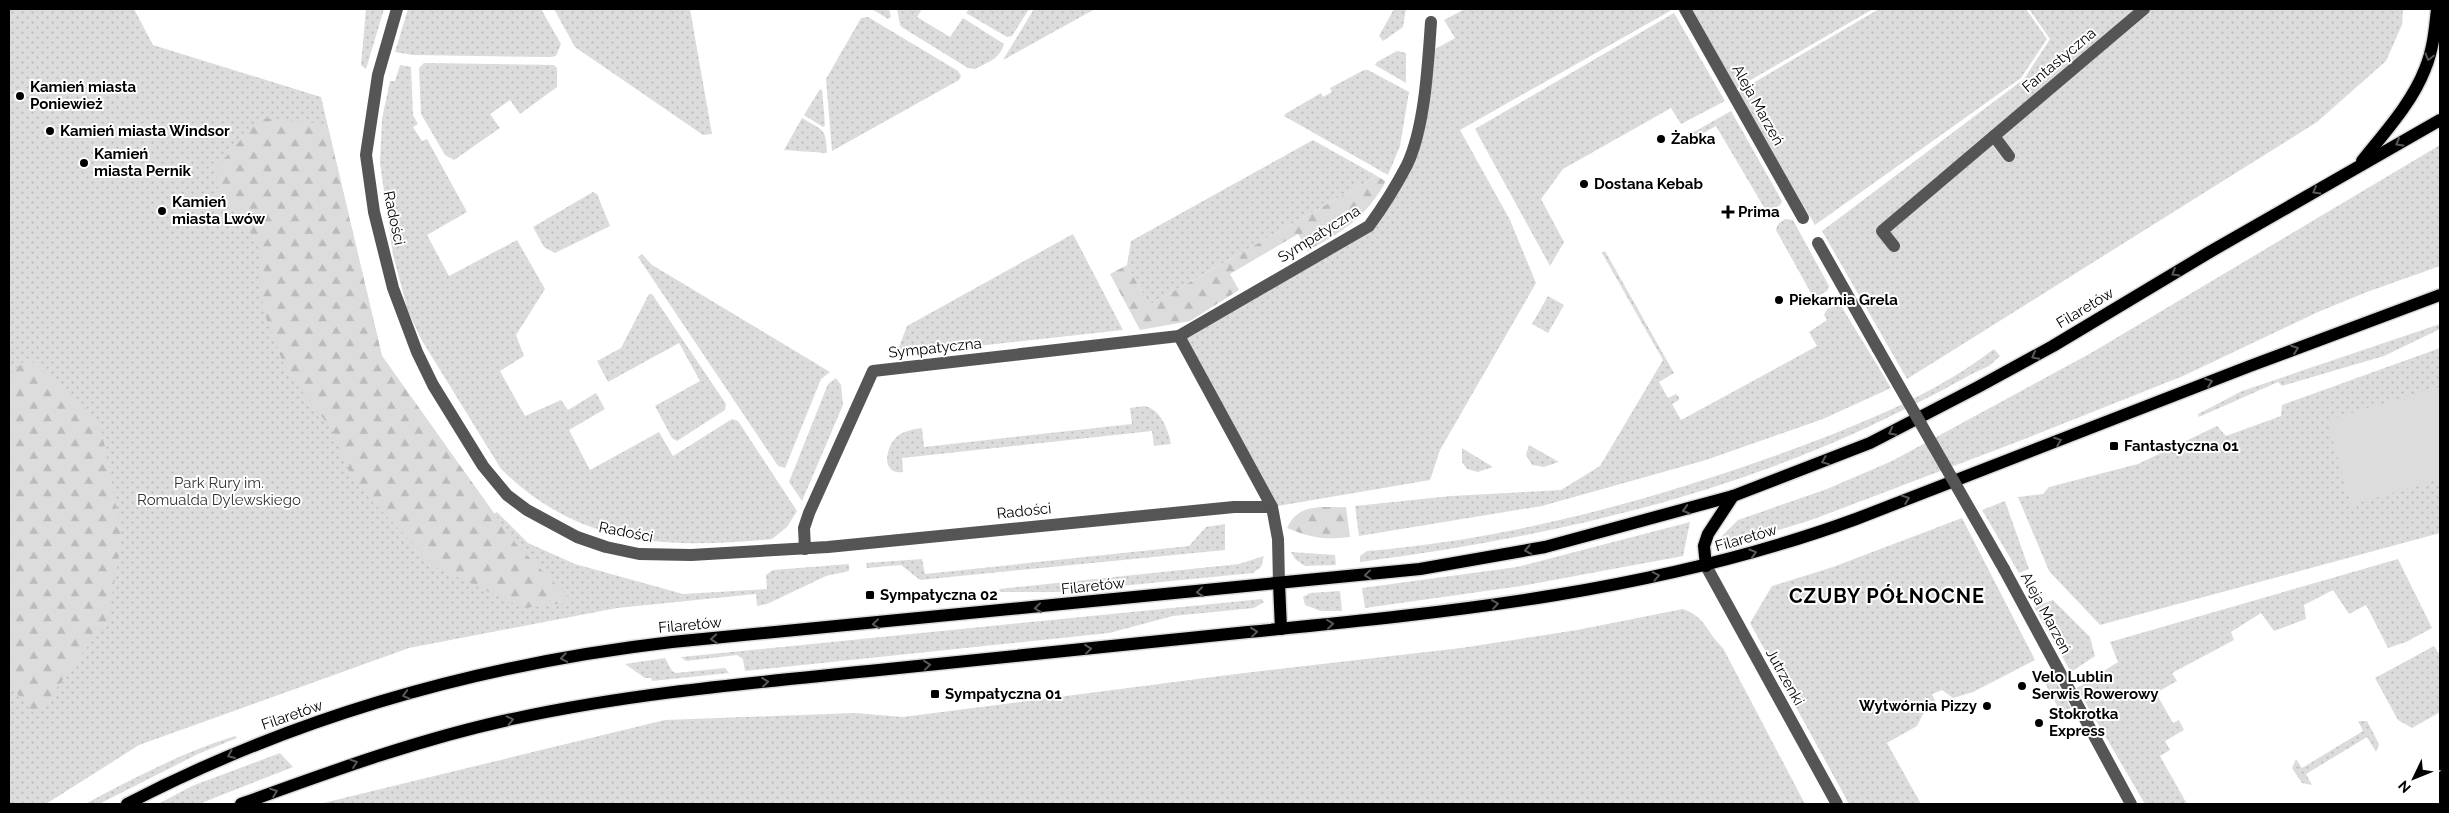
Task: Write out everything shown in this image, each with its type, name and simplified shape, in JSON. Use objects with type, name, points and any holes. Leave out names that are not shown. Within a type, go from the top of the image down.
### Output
[{"type":"main road","points":[[2358,167],[2401,111],[2425,71],[2435,30],[2437,9]]},
{"type":"main road","name":"Filaretów","points":[[127,804],[177,779],[276,736],[384,701],[460,681],[612,649],[1420,569],[1510,554],[1653,519],[1732,496],[1870,442],[1978,387],[2061,342],[2440,120]]},
{"type":"main road","name":"Filaretów","points":[[241,804],[392,750],[513,719],[647,696],[740,684],[1281,629],[1506,603],[1706,566],[1814,535],[2440,295]]},
{"type":"main road","points":[[2416,304],[2440,304]]},
{"type":"main road","name":"Filaretów","points":[[1706,566],[1704,546],[1708,534],[1732,496]]},
{"type":"main road","points":[[1279,583],[1281,629]]},
{"type":"street","name":"Radości","points":[[396,9],[378,75],[366,155],[374,212],[393,288],[417,352],[433,385],[483,466],[507,494],[528,510],[578,537],[606,547],[639,554],[673,555],[805,549],[1234,506],[1272,507]]},
{"type":"street","name":"Aleja Marzeń","points":[[1686,9],[1803,218]]},
{"type":"street","name":"Fantastyczna","points":[[1894,246],[1882,231],[2144,9]]},
{"type":"street","name":"Sympatyczna","points":[[805,549],[804,528],[809,513],[873,371],[1179,336],[1369,226],[1408,164],[1419,124],[1431,22]]},
{"type":"street","points":[[1994,136],[2009,156]]},
{"type":"street","name":"Aleja Marzeń","points":[[1818,243],[2004,569],[2131,804]]},
{"type":"street","points":[[1179,336],[1272,507],[1279,549],[1279,583]]},
{"type":"street","name":"Jutrzenki","points":[[1706,566],[1837,804]]},
{"type":"green space","name":"Park Rury im. Romualda Dylewskiego","points":[[9,9],[134,9],[153,45],[321,97],[382,356],[494,514],[497,512],[528,543],[575,564],[683,594],[767,589],[766,575],[773,570],[849,564],[849,571],[826,576],[767,604],[757,606],[756,594],[617,608],[409,648],[139,745],[46,804],[9,804]]},
{"type":"green space","points":[[366,9],[384,9],[366,69],[361,65]]},
{"type":"green space","points":[[408,9],[541,9],[561,44],[556,56],[551,57],[413,55],[395,52]]},
{"type":"green space","points":[[554,9],[690,9],[712,134],[703,135],[575,47]]},
{"type":"green space","points":[[872,9],[889,9],[891,17],[888,19]]},
{"type":"green space","points":[[897,9],[922,9],[917,17],[950,37],[963,18],[1004,44],[1000,53],[993,60],[975,69],[968,68],[903,28],[900,25]]},
{"type":"green space","points":[[969,9],[1029,9],[1012,36],[1007,37],[966,13]]},
{"type":"green space","points":[[1034,9],[1095,9],[1003,60]]},
{"type":"green space","points":[[1394,9],[1406,9],[1403,27],[1383,41],[1379,36]]},
{"type":"green space","points":[[1465,9],[1669,9],[1670,11],[1460,130],[1510,220],[1536,283],[1440,450],[1430,480],[1272,507],[1179,336],[1369,226],[1408,164],[1428,53],[1455,38],[1444,20]]},
{"type":"green space","points":[[1686,9],[1873,9],[1732,91]]},
{"type":"green space","points":[[1879,9],[2026,9],[2047,39],[2021,78],[1815,225],[1736,93]]},
{"type":"green space","points":[[2029,9],[2403,9],[2402,25],[2386,61],[2317,122],[1907,379],[1822,231],[2024,79],[2050,39]]},
{"type":"green space","points":[[1674,13],[1725,101],[1681,124],[1671,108],[1563,169],[1541,199],[1564,242],[1550,266],[1475,129]]},
{"type":"green space","points":[[868,17],[958,71],[961,76],[959,80],[832,151],[826,79],[861,18]]},
{"type":"green space","points":[[1397,51],[1406,53],[1406,83],[1375,65]]},
{"type":"green space","points":[[424,63],[554,65],[557,68],[557,87],[520,114],[510,100],[490,114],[500,128],[454,160],[445,155],[421,114],[419,68]]},
{"type":"green space","points":[[400,65],[411,67],[413,115],[418,124],[413,127],[422,141],[427,139],[467,212],[427,235],[449,276],[517,240],[545,289],[516,335],[524,356],[500,371],[525,416],[561,400],[568,410],[596,393],[605,409],[569,430],[590,470],[659,432],[673,456],[732,419],[738,421],[797,511],[787,527],[772,539],[734,542],[661,542],[627,537],[594,528],[562,514],[531,495],[501,469],[421,339],[408,311],[393,255],[380,163],[382,119],[390,81],[395,81]]},
{"type":"green space","points":[[1364,70],[1368,70],[1409,92],[1400,146],[1388,175],[1284,116],[1321,93],[1323,97],[1332,92],[1330,88]]},
{"type":"green space","points":[[820,89],[822,90],[825,125],[823,127],[804,115]]},
{"type":"green space","points":[[1731,111],[1782,201],[1780,205],[1770,211],[1765,209],[1716,126],[1688,142],[1685,137]]},
{"type":"green space","points":[[260,118],[327,124],[382,356],[516,544],[573,602],[524,608],[435,567],[353,481],[331,428],[287,373],[263,310],[258,243],[218,190],[216,168]]},
{"type":"green space","points":[[802,118],[822,131],[826,138],[827,153],[784,150]]},
{"type":"green space","points":[[1313,140],[1377,176],[1149,305],[1127,265],[1131,241]]},
{"type":"green space","points":[[2440,145],[2440,266],[2318,312],[2183,376],[2017,442],[1814,519],[1721,548],[1717,541],[1738,520],[1827,489],[1892,461],[2091,353]]},
{"type":"green space","points":[[1377,176],[1385,181],[1384,185],[1368,207],[1351,224],[1308,251],[1298,234],[1230,274],[1239,290],[1190,321],[1140,330],[1110,274],[1127,265],[1149,305]]},
{"type":"green space","points":[[593,192],[597,194],[610,226],[555,253],[544,247],[533,227]]},
{"type":"green space","points":[[1785,219],[1793,220],[1829,286],[1827,291],[1818,296],[1812,295],[1776,230],[1778,224]]},
{"type":"green space","points":[[1073,234],[1123,330],[896,355],[907,326]]},
{"type":"green space","points":[[1605,251],[1674,373],[1659,382],[1668,398],[1676,394],[1679,397],[1679,400],[1672,404],[1681,420],[1817,346],[1809,332],[1827,320],[1824,315],[1827,309],[1840,304],[1891,388],[1823,419],[1706,460],[1542,506],[1359,536],[1355,506],[1451,496],[1561,490],[1600,466],[1663,360],[1602,253]]},
{"type":"green space","points":[[642,254],[652,265],[830,372],[821,379],[785,468],[778,466],[638,257]]},
{"type":"green space","points":[[649,294],[652,294],[726,404],[725,410],[677,441],[672,438],[655,406],[700,381],[679,343],[608,382],[597,361],[621,348]]},
{"type":"green space","points":[[1548,296],[1564,305],[1548,333],[1532,324]]},
{"type":"green space","points":[[2440,324],[2440,329],[2384,356],[2282,386],[2278,382],[2199,417],[2198,414],[2242,391]]},
{"type":"green space","points":[[2440,348],[2440,533],[2100,625],[2049,571],[2018,497],[2043,494],[2049,487],[2138,464],[2217,426],[2226,436],[2281,416],[2282,405]]},
{"type":"green space","points":[[1994,349],[2000,356],[1989,366],[1935,394],[1833,443],[1745,477],[1691,494],[1582,523],[1471,545],[1360,562],[1360,556],[1367,551],[1477,537],[1586,514],[1747,466],[1875,417],[1925,393],[1972,365]]},
{"type":"green space","points":[[28,358],[100,422],[122,537],[108,619],[36,716],[9,684],[9,375]]},
{"type":"green space","points":[[836,378],[841,385],[843,405],[802,501],[789,482],[828,384]]},
{"type":"green space","points":[[2440,387],[2440,479],[2351,505],[2327,420]]},
{"type":"green space","points":[[1145,406],[1151,408],[1163,421],[1171,444],[1154,446],[1152,431],[902,458],[903,472],[895,472],[890,469],[888,464],[888,451],[894,439],[907,431],[922,428],[924,447],[1132,424],[1130,408]]},
{"type":"green space","points":[[1529,445],[1559,462],[1544,467],[1532,465],[1526,455]]},
{"type":"green space","points":[[1462,448],[1493,467],[1478,472],[1467,469],[1462,462]]},
{"type":"green space","points":[[2005,501],[2029,569],[2019,573],[1982,510]]},
{"type":"green space","points":[[1320,507],[1346,507],[1350,537],[1318,537],[1287,528],[1298,514],[1305,510]]},
{"type":"green space","points":[[1962,518],[2035,660],[1973,692],[1953,698],[1942,690],[1932,694],[1937,705],[1924,712],[1917,726],[1887,743],[1921,804],[1849,804],[1750,623],[1772,586],[1833,567]]},
{"type":"green space","points":[[1690,522],[1683,556],[1521,586],[1365,608],[1362,588],[1517,567]]},
{"type":"green space","points":[[1225,524],[1225,550],[920,580],[901,565],[867,568],[866,563],[922,559],[925,574],[1189,546],[1206,527]]},
{"type":"green space","points":[[1291,552],[1335,555],[1336,565],[1305,566],[1295,559]]},
{"type":"green space","points":[[1264,556],[1261,567],[1253,573],[1059,592],[1000,592],[999,589],[1239,564]]},
{"type":"green space","points":[[2398,559],[2432,628],[2406,642],[2388,648],[2366,605],[2349,614],[2333,590],[2304,605],[2306,619],[2274,631],[2261,613],[2231,632],[2234,640],[2172,673],[2177,681],[2156,693],[2173,723],[2179,720],[2184,730],[2165,741],[2170,750],[2160,756],[2187,804],[2145,804],[2077,688],[2118,662],[2110,642]]},
{"type":"green space","points":[[1340,591],[1342,611],[1321,611],[1305,605],[1303,597],[1310,593]]},
{"type":"green space","points":[[1262,599],[1264,602],[1254,608],[1173,616],[1109,633],[745,671],[743,659],[737,655],[686,661],[681,657]]},
{"type":"green space","points":[[2053,600],[2090,637],[2095,656],[2071,672],[2034,607]]},
{"type":"green space","points":[[1683,609],[1702,621],[1723,648],[1805,804],[319,804],[665,720],[855,713],[903,717],[1236,674],[1461,648],[1577,630]]},
{"type":"green space","points":[[2434,646],[2440,655],[2440,712],[2412,728],[2398,720],[2375,678]]},
{"type":"green space","points":[[665,658],[672,671],[676,673],[725,668],[729,673],[652,681],[651,678],[645,678],[625,664]]},
{"type":"green space","points":[[2054,678],[2071,708],[2061,713],[2045,683]]},
{"type":"green space","points":[[2358,721],[2367,721],[2379,744],[2376,752],[2367,737],[2306,774],[2312,785],[2302,783],[2292,768],[2296,759],[2302,768],[2363,731]]},
{"type":"green space","points":[[235,736],[237,738],[198,754],[99,804],[85,804],[140,775],[216,742]]},
{"type":"green space","points":[[280,753],[293,767],[199,804],[158,804],[192,786]]},
{"type":"place","name":"Kamień miasta Poniewież","points":[[20,96]]},
{"type":"place","name":"Kamień miasta Windsor","points":[[50,131]]},
{"type":"place","name":"Żabka","points":[[1661,139]]},
{"type":"place","name":"Kamień miasta Pernik","points":[[84,163]]},
{"type":"place","name":"Dostana Kebab","points":[[1584,184]]},
{"type":"place","name":"Kamień miasta Lwów","points":[[162,211]]},
{"type":"place","name":"Prima","points":[[1728,212]]},
{"type":"place","name":"Piekarnia Grela","points":[[1779,300]]},
{"type":"place","name":"Fantastyczna 01","points":[[2114,446]]},
{"type":"place","name":"Sympatyczna 02","points":[[870,595]]},
{"type":"place","name":"Velo Lublin Serwis Rowerowy","points":[[2022,686]]},
{"type":"place","name":"Sympatyczna 01","points":[[935,694]]},
{"type":"place","name":"Wytwórnia Pizzy","points":[[1987,706]]},
{"type":"place","name":"Stokrotka Express","points":[[2039,723]]},
{"type":"district","name":"CZUBY PÓŁNOCNE","points":[[1887,596]]}]
